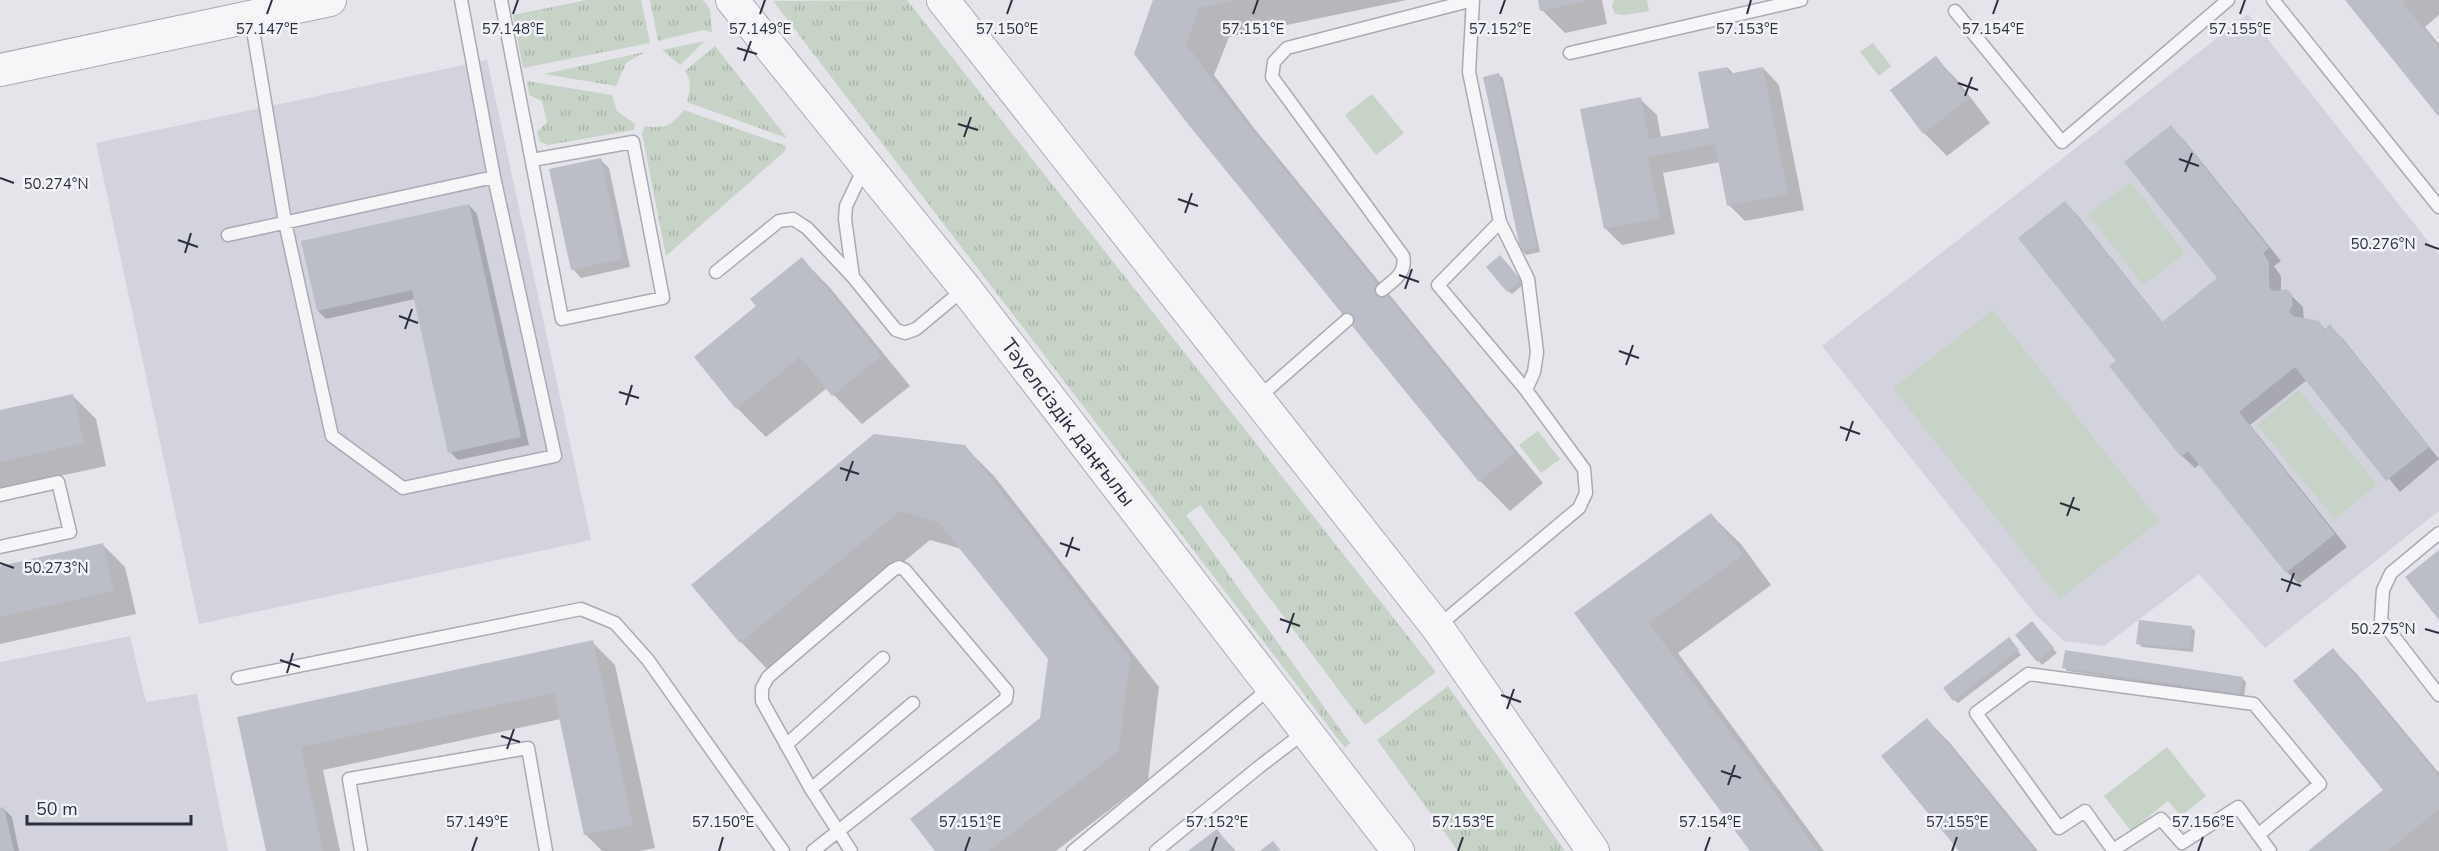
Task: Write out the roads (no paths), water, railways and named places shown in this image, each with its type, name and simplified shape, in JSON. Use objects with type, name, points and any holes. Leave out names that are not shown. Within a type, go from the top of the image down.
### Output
[{"type":"street","points":[[0,70],[330,0]]},
{"type":"street","name":"Тәуелсіздік даңғылы","points":[[732,0],[965,288],[1273,685],[1398,851]]},
{"type":"street","points":[[943,0],[1437,627],[1593,851]]},
{"type":"lane","points":[[251,17],[285,222],[332,435],[403,488],[555,456],[494,177],[461,0]]},
{"type":"lane","points":[[501,0],[562,319],[663,298],[633,142],[532,160]]},
{"type":"lane","points":[[1382,290],[1401,274],[1405,265],[1403,256],[1272,77],[1274,62],[1287,48],[1473,0],[1469,72],[1500,222],[1528,279],[1537,352],[1534,372],[1526,390]]},
{"type":"lane","points":[[1570,53],[1801,0]]},
{"type":"lane","points":[[1955,11],[2062,142],[2228,0]]},
{"type":"lane","points":[[2272,0],[2439,207]]},
{"type":"lane","points":[[853,278],[845,219],[846,206],[865,165]]},
{"type":"lane","points":[[228,235],[494,177]]},
{"type":"lane","points":[[716,272],[779,222],[793,219],[807,228],[896,330],[905,333],[916,329],[965,288]]},
{"type":"lane","points":[[1437,627],[1579,508],[1586,493],[1584,469],[1526,390],[1438,285],[1500,222]]},
{"type":"lane","points":[[1257,399],[1347,320]]},
{"type":"lane","points":[[0,495],[58,482],[70,532],[0,547]]},
{"type":"lane","points":[[2439,533],[2391,573],[2383,590],[2381,620],[2439,695]]},
{"type":"lane","points":[[813,851],[837,832],[1006,699],[1007,691],[905,570],[899,567],[848,606],[768,677],[762,688],[762,700],[786,745],[837,832],[851,851]]},
{"type":"lane","points":[[238,678],[581,609],[615,623],[648,660],[783,851]]},
{"type":"lane","points":[[786,745],[883,658]]},
{"type":"lane","points":[[2258,835],[2320,784],[2254,704],[2028,674],[1976,713],[2059,828],[2085,811],[2113,850],[2161,819],[2182,843],[2238,807],[2258,835],[2270,851]]},
{"type":"lane","points":[[1082,849],[1273,685]]},
{"type":"lane","points":[[811,789],[913,703]]},
{"type":"lane","points":[[1156,851],[1307,730]]},
{"type":"lane","points":[[361,851],[349,779],[528,748],[546,851]]}]
